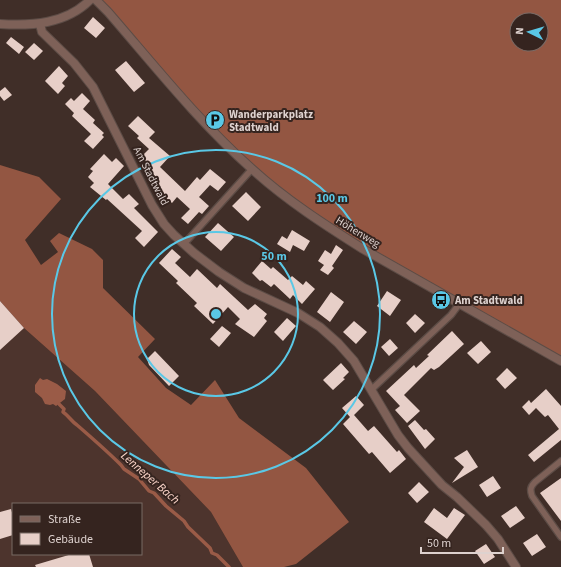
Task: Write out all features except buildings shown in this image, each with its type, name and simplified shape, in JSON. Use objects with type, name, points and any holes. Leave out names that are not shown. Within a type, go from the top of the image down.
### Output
[{"type":"street","points":[[0,24],[40,24],[65,16],[80,8],[90,0]]},
{"type":"street","name":"Höhenweg","points":[[96,0],[197,114],[252,169],[290,200],[333,230],[561,361]]},
{"type":"street","name":"Am Stadtwald","points":[[40,24],[42,32],[74,63],[93,87],[152,205],[164,224],[184,244],[206,262],[244,288],[298,313],[320,327],[346,352],[354,361],[398,435],[408,448],[442,486],[457,497],[486,525],[498,539],[516,567]]},
{"type":"lane","points":[[184,244],[252,169]]},
{"type":"lane","points":[[371,390],[451,315],[460,303]]},
{"type":"lane","points":[[561,461],[535,482],[531,486],[530,491],[561,537]]},
{"type":"shaded area","points":[[96,0],[561,0],[561,361],[363,249],[252,169]]},
{"type":"shaded area","points":[[0,165],[39,177],[61,199],[25,240],[41,265],[58,252],[50,241],[59,233],[92,249],[103,260],[103,288],[155,339],[138,357],[166,388],[191,405],[215,380],[239,418],[306,468],[349,522],[296,564],[284,567],[243,567],[211,512],[95,391],[24,328],[0,301]]},
{"type":"shaded area","points":[[0,301],[24,328],[95,391],[211,512],[243,567],[0,567]]},
{"type":"shaded area","points":[[40,378],[43,380],[47,379],[57,384],[66,391],[65,399],[56,406],[53,404],[45,404],[42,398],[35,392],[35,385]]},
{"type":"waterway","name":"Lenneper Bach","points":[[59,404],[64,409],[63,412],[73,422],[124,469],[139,479],[149,491],[154,493],[166,506],[184,521],[188,527],[210,548],[212,553],[217,555],[229,567]]},
{"type":"place","name":"Wanderparkplatz Stadtwald","points":[[215,120]]},
{"type":"place","name":"Am Stadtwald","points":[[441,300]]}]
